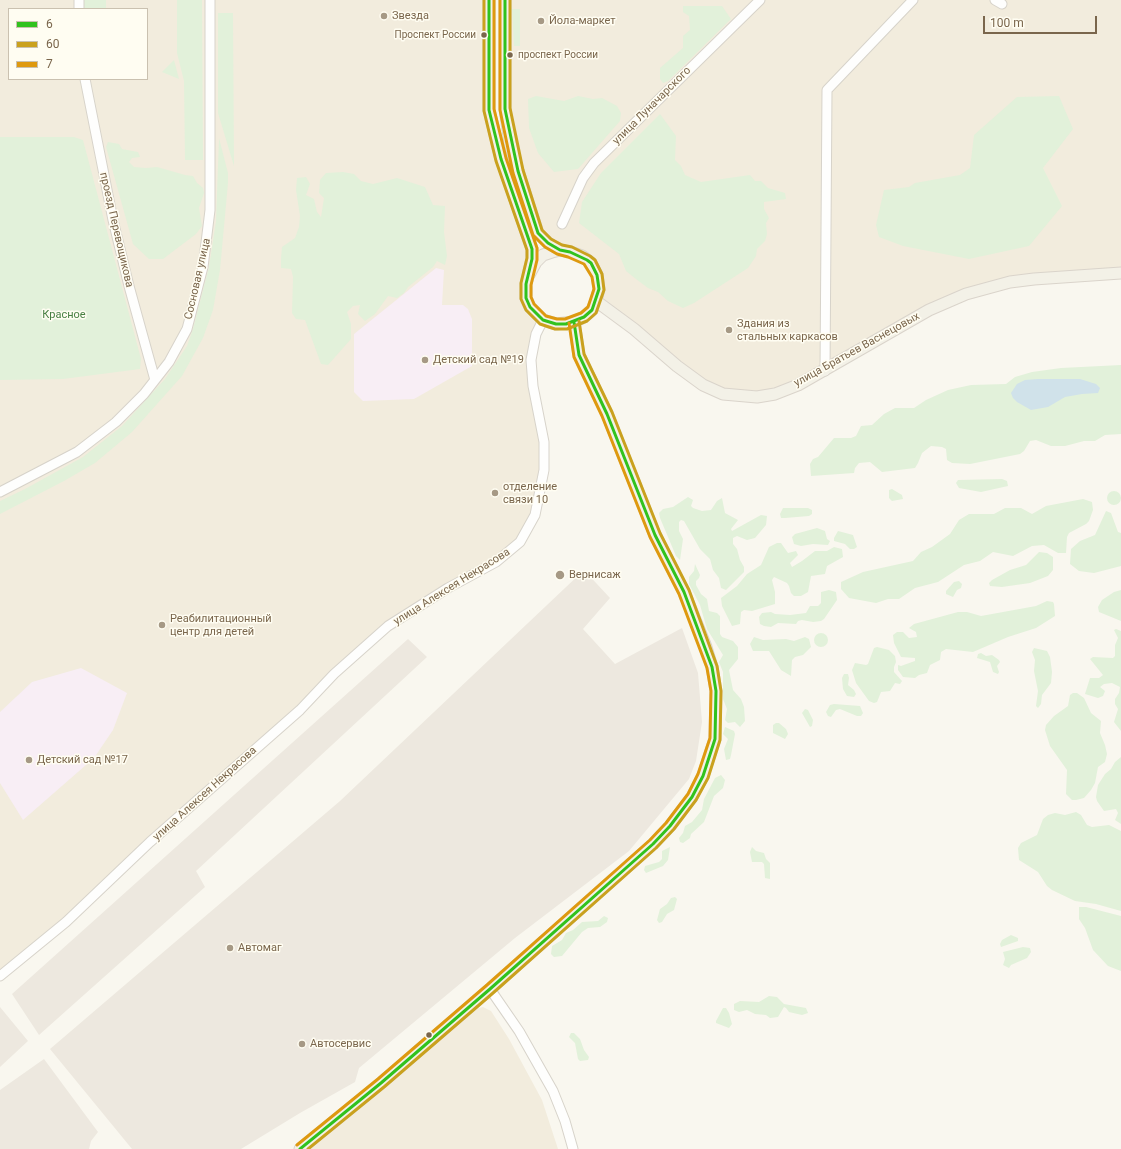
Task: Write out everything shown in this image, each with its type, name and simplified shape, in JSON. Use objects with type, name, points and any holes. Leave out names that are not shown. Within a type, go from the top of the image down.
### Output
[{"type":"main road","points":[[489,0],[488,94],[490,117],[501,159],[530,239],[532,259],[526,298],[530,307],[543,320],[556,324],[574,322],[588,314],[596,301],[599,289],[597,275],[591,263],[582,256],[560,250],[548,243],[538,233],[510,143],[504,93],[505,0]]},
{"type":"main road","points":[[529,275],[536,262],[543,255],[560,250]]},
{"type":"main road","name":"улица Братьев Васнецовых","points":[[596,301],[634,329],[679,368],[703,385],[723,394],[746,397],[766,396],[798,385],[825,371],[923,313],[966,294],[1010,282],[1121,273]]},
{"type":"main road","points":[[300,1149],[490,989],[653,844],[681,813],[692,797],[703,776],[715,738],[716,705],[712,667],[706,647],[684,592],[655,535],[607,414],[579,355],[574,322]]},
{"type":"street","name":"Сосновая улица","points":[[0,492],[78,452],[102,434],[130,408],[155,380],[169,362],[187,328],[197,296],[208,238],[211,177],[210,0]]},
{"type":"street","name":"улица Луначарского","points":[[562,224],[583,178],[594,163],[760,0]]},
{"type":"street","points":[[825,371],[827,90],[913,0]]},
{"type":"street","name":"проезд Перевощикова","points":[[85,80],[113,220],[129,286],[155,380]]},
{"type":"street","name":"улица Алексея Некрасова","points":[[0,976],[61,926],[150,842],[300,710],[334,674],[388,626],[448,588],[496,562],[520,542],[535,515],[544,470],[544,442],[533,386],[531,360],[536,334],[543,320]]},
{"type":"street","points":[[490,989],[519,1031],[543,1072],[565,1121],[573,1149]]},
{"type":"shaded area","points":[[0,0],[489,0],[489,110],[530,239],[526,291],[543,320],[531,360],[540,419],[541,487],[520,542],[388,626],[0,976]]},
{"type":"shaded area","points":[[505,0],[1121,0],[1121,273],[1089,275],[966,294],[785,390],[723,394],[596,301],[595,269],[548,243],[518,171],[504,93]]},
{"type":"shaded area","points":[[436,268],[444,270],[442,305],[463,305],[468,309],[472,319],[472,366],[414,399],[363,401],[354,392],[354,334]]},
{"type":"shaded area","points":[[1080,379],[1096,384],[1100,388],[1098,393],[1065,397],[1048,407],[1031,410],[1017,402],[1011,393],[1017,384],[1025,380]]},
{"type":"shaded area","points":[[584,570],[610,598],[583,629],[615,664],[682,628],[698,673],[702,722],[696,761],[689,779],[629,851],[515,938],[359,1068],[355,1082],[241,1149],[132,1149],[50,1049],[340,801]]},
{"type":"shaded area","points":[[408,639],[427,657],[196,871],[205,887],[39,1035],[12,994]]},
{"type":"shaded area","points":[[81,668],[127,693],[113,730],[94,758],[23,820],[0,783],[0,712],[32,682]]},
{"type":"shaded area","points":[[0,1007],[28,1041],[0,1067]]},
{"type":"shaded area","points":[[483,1007],[491,1011],[509,1039],[542,1100],[558,1149],[305,1149],[475,1009]]},
{"type":"shaded area","points":[[44,1059],[98,1132],[91,1141],[89,1149],[0,1149],[0,1090]]},
{"type":"green space","points":[[84,0],[106,0],[106,8],[84,8]]},
{"type":"green space","points":[[177,0],[202,0],[203,160],[185,160],[184,81],[177,53]]},
{"type":"green space","points":[[683,6],[722,6],[731,19],[668,81],[663,83],[660,79],[660,68],[683,48],[683,36],[690,30],[689,16],[683,12]]},
{"type":"green space","points":[[512,9],[520,9],[520,46],[514,46]]},
{"type":"green space","points":[[218,13],[233,13],[234,166],[218,113]]},
{"type":"green space","points":[[174,60],[179,79],[162,72]]},
{"type":"green space","points":[[536,96],[564,101],[578,96],[593,99],[602,98],[617,106],[621,113],[620,121],[578,169],[554,172],[538,153],[529,128],[528,99]]},
{"type":"green space","points":[[1059,96],[1073,129],[1043,168],[1062,206],[1029,246],[969,259],[903,246],[879,237],[876,225],[884,190],[909,187],[915,183],[960,175],[970,168],[974,135],[1017,97]]},
{"type":"green space","points":[[660,114],[676,136],[675,160],[681,166],[685,175],[701,182],[750,175],[755,181],[761,181],[768,188],[785,193],[786,199],[764,202],[764,209],[769,218],[766,223],[767,234],[765,241],[757,249],[756,256],[748,268],[694,303],[683,308],[668,301],[658,292],[648,288],[626,271],[619,254],[579,223],[582,202],[601,173]]},
{"type":"green space","name":"Красное","points":[[0,137],[74,137],[83,140],[141,359],[140,369],[63,379],[0,380]]},
{"type":"green space","points":[[219,138],[228,173],[220,270],[213,310],[203,338],[182,376],[132,432],[95,463],[0,514],[0,501],[83,457],[122,426],[165,379],[187,346],[193,329],[209,267],[216,221]]},
{"type":"green space","points":[[108,142],[119,144],[122,149],[138,152],[140,157],[132,158],[129,162],[134,167],[157,167],[193,176],[197,183],[203,188],[204,193],[199,208],[202,226],[196,234],[163,259],[149,259],[133,244],[106,147]]},
{"type":"green space","points":[[343,172],[354,174],[361,181],[373,184],[397,178],[425,187],[433,205],[445,206],[444,232],[447,256],[445,265],[437,261],[433,267],[397,298],[388,296],[375,314],[365,321],[358,314],[360,305],[353,306],[347,312],[351,324],[351,339],[328,365],[321,364],[305,320],[296,319],[292,313],[293,277],[291,269],[281,268],[281,258],[282,247],[295,238],[299,227],[300,216],[296,190],[297,178],[306,177],[310,184],[306,195],[314,199],[317,212],[321,217],[324,198],[319,193],[320,180],[326,173]]},
{"type":"green space","points":[[1121,365],[1121,434],[1105,435],[1095,441],[1084,441],[1065,446],[1051,446],[1036,440],[1030,441],[1024,451],[1020,454],[970,464],[952,463],[947,460],[946,449],[931,446],[922,453],[915,468],[882,472],[870,462],[859,463],[855,468],[854,473],[811,476],[810,464],[813,459],[818,457],[834,438],[851,438],[856,436],[861,426],[872,425],[884,414],[895,408],[914,408],[926,400],[948,390],[971,385],[1006,384],[1015,377],[1032,372],[1061,368]]},
{"type":"green space","points":[[1002,479],[1007,481],[1008,486],[981,492],[959,488],[956,483],[958,480]]},
{"type":"green space","points":[[892,489],[902,495],[903,499],[892,501],[889,498],[889,490]]},
{"type":"green space","points":[[1111,491],[1117,491],[1121,495],[1121,501],[1117,505],[1111,505],[1107,501],[1107,495]]},
{"type":"green space","points":[[688,497],[693,500],[691,506],[693,508],[702,511],[711,510],[717,501],[722,498],[725,513],[738,520],[731,529],[732,531],[761,515],[767,516],[766,525],[755,538],[747,540],[737,536],[733,538],[733,544],[737,549],[744,567],[744,572],[726,590],[721,588],[719,578],[713,570],[710,559],[700,549],[684,521],[681,520],[679,522],[679,531],[683,539],[680,560],[676,556],[660,518],[659,513],[663,509],[673,507]]},
{"type":"green space","points":[[1083,499],[1092,502],[1093,510],[1089,521],[1086,524],[1069,533],[1067,537],[1066,553],[1058,553],[1044,545],[1032,546],[1013,556],[993,552],[980,561],[964,565],[938,582],[915,588],[899,599],[888,599],[876,603],[849,598],[841,589],[841,582],[863,572],[913,561],[921,552],[932,547],[950,534],[959,520],[969,514],[994,514],[1005,508],[1021,508],[1032,514],[1046,506]]},
{"type":"green space","points":[[783,508],[808,508],[812,510],[812,514],[809,516],[781,518],[780,514]]},
{"type":"green space","points":[[1106,511],[1111,513],[1118,532],[1121,533],[1121,566],[1094,573],[1079,571],[1070,564],[1071,549],[1080,541],[1095,535]]},
{"type":"green space","points":[[817,528],[825,531],[827,539],[830,541],[828,545],[813,544],[801,546],[794,544],[792,537],[795,534]]},
{"type":"green space","points":[[838,531],[853,535],[857,547],[850,549],[845,544],[834,541]]},
{"type":"green space","points":[[777,543],[781,543],[788,553],[796,551],[798,555],[790,563],[792,567],[815,551],[827,551],[834,547],[842,549],[843,557],[827,566],[825,574],[811,576],[808,592],[801,596],[794,596],[791,593],[787,583],[774,577],[772,580],[775,592],[775,604],[752,611],[744,610],[741,612],[740,624],[732,626],[722,606],[721,598],[737,586],[747,574],[761,565],[769,547]]},
{"type":"green space","points":[[1039,552],[1047,553],[1053,557],[1053,570],[1048,576],[1030,583],[1002,587],[990,586],[989,583],[992,580],[1010,570],[1026,565]]},
{"type":"green space","points":[[695,564],[700,575],[696,581],[696,585],[701,594],[707,599],[709,611],[717,613],[720,616],[720,634],[722,637],[733,641],[738,647],[738,659],[729,670],[733,690],[741,699],[744,707],[745,721],[740,727],[735,722],[728,723],[725,720],[727,709],[723,699],[723,672],[719,662],[723,655],[707,629],[700,605],[689,584],[689,577],[694,571]]},
{"type":"green space","points":[[959,581],[962,584],[961,588],[957,590],[953,597],[946,594],[946,591],[954,582]]},
{"type":"green space","points":[[829,590],[836,592],[837,600],[821,621],[813,622],[802,620],[798,621],[796,624],[778,623],[771,627],[760,624],[759,617],[762,613],[771,612],[775,614],[790,615],[806,613],[810,606],[818,606],[821,603],[821,592]]},
{"type":"green space","points":[[1121,590],[1121,621],[1099,612],[1098,607],[1102,600],[1114,592]]},
{"type":"green space","points":[[1047,601],[1053,602],[1055,616],[1036,628],[1008,637],[973,652],[946,649],[941,652],[940,660],[930,665],[927,673],[919,675],[915,678],[903,677],[898,670],[898,665],[901,666],[915,661],[915,658],[901,657],[894,643],[893,635],[897,632],[903,632],[909,638],[917,637],[916,632],[909,628],[914,624],[958,612],[967,612],[981,616],[1036,606]]},
{"type":"green space","points":[[1116,629],[1121,631],[1121,731],[1114,722],[1118,709],[1115,704],[1115,699],[1119,693],[1120,687],[1112,683],[1104,684],[1100,687],[1105,691],[1103,696],[1098,698],[1085,694],[1090,678],[1099,678],[1103,675],[1090,659],[1093,657],[1113,658],[1115,656],[1115,645],[1118,638],[1114,630]]},
{"type":"green space","points":[[821,633],[826,635],[828,640],[826,645],[821,647],[816,645],[814,640],[816,635]]},
{"type":"green space","points":[[754,637],[763,640],[786,639],[794,641],[805,637],[809,639],[811,647],[803,655],[795,657],[792,660],[791,676],[781,670],[769,651],[753,651],[750,644]]},
{"type":"green space","points":[[877,647],[889,650],[895,656],[896,662],[894,672],[902,681],[900,684],[895,683],[890,691],[881,692],[877,702],[874,703],[869,701],[856,683],[852,670],[855,663],[868,664],[874,648]]},
{"type":"green space","points":[[1034,648],[1047,651],[1050,657],[1052,672],[1051,683],[1042,695],[1041,704],[1038,708],[1036,706],[1038,691],[1034,671],[1035,660],[1032,652]]},
{"type":"green space","points":[[981,653],[986,656],[992,655],[999,660],[1000,662],[997,666],[999,672],[998,674],[993,672],[990,662],[977,658],[978,654]]},
{"type":"green space","points":[[844,674],[848,674],[848,685],[856,694],[854,697],[847,696],[843,689],[842,678]]},
{"type":"green space","points":[[1077,693],[1084,698],[1091,713],[1101,721],[1100,733],[1107,754],[1105,762],[1098,767],[1095,783],[1091,790],[1084,798],[1076,800],[1072,800],[1066,794],[1067,770],[1050,746],[1045,730],[1046,725],[1054,716],[1068,706],[1070,695]]},
{"type":"green space","points":[[830,705],[860,706],[863,713],[861,716],[857,716],[840,709],[836,710],[831,717],[828,716],[826,712]]},
{"type":"green space","points":[[805,709],[808,710],[813,720],[812,726],[810,727],[802,713]]},
{"type":"green space","points":[[779,723],[786,729],[788,734],[785,739],[773,733],[773,725]]},
{"type":"green space","points":[[725,727],[734,731],[735,734],[730,759],[726,760],[724,749],[728,739],[723,734]]},
{"type":"green space","points":[[1121,757],[1121,824],[1115,820],[1118,813],[1116,809],[1104,811],[1096,797],[1098,785],[1105,774]]},
{"type":"green space","points":[[721,775],[725,780],[723,788],[714,796],[704,822],[691,834],[690,838],[683,843],[680,842],[679,838],[683,833],[685,826],[692,822],[702,810],[704,799],[715,778]]},
{"type":"green space","points":[[1076,812],[1081,815],[1087,825],[1092,827],[1109,825],[1121,831],[1121,911],[1096,904],[1075,901],[1052,890],[1047,886],[1038,872],[1019,860],[1018,848],[1021,843],[1037,835],[1043,819],[1048,815],[1055,813],[1065,815]]},
{"type":"green space","points":[[670,847],[668,860],[663,866],[646,873],[644,870],[645,866],[659,862],[662,859],[662,851]]},
{"type":"green space","points":[[752,847],[756,851],[764,853],[766,859],[770,863],[770,879],[765,878],[764,864],[762,862],[752,862],[750,852]]},
{"type":"green space","points":[[675,897],[677,899],[674,910],[667,914],[662,922],[659,923],[657,920],[660,909],[667,904],[671,898]]},
{"type":"green space","points":[[1079,907],[1086,907],[1121,916],[1121,971],[1108,966],[1093,950],[1085,928],[1079,919]]},
{"type":"green space","points":[[604,916],[608,918],[607,922],[600,927],[588,928],[582,932],[562,956],[554,957],[551,954],[552,946],[562,940],[566,933],[573,930],[582,922],[598,921]]},
{"type":"green space","points":[[1011,935],[1018,938],[1018,941],[1001,947],[1000,944],[1002,940]]},
{"type":"green space","points":[[1023,947],[1030,948],[1031,952],[1027,958],[1011,965],[1009,968],[1003,965],[1005,959],[1003,952]]},
{"type":"green space","points":[[769,996],[777,997],[784,1004],[806,1008],[808,1013],[802,1015],[789,1012],[784,1007],[778,1017],[770,1018],[766,1015],[755,1014],[747,1010],[739,1012],[734,1010],[734,1004],[740,1001],[759,1002]]},
{"type":"green space","points":[[723,1008],[726,1008],[729,1013],[732,1024],[729,1028],[716,1023]]},
{"type":"green space","points":[[571,1033],[574,1033],[580,1039],[584,1050],[589,1057],[588,1060],[580,1061],[578,1059],[575,1043],[569,1037]]},
{"type":"transit line","name":"60","points":[[484,0],[484,111],[496,161],[527,250],[527,258],[521,283],[521,299],[526,310],[540,324],[555,329],[567,329],[587,321],[596,313],[604,290],[602,274],[595,260],[590,256],[572,247],[562,245],[551,239],[542,230],[523,170],[510,108],[510,0]]},
{"type":"transit line","name":"6","points":[[489,0],[489,110],[501,159],[532,249],[532,259],[526,284],[526,298],[530,307],[543,320],[556,324],[566,324],[584,317],[592,310],[599,289],[597,275],[591,263],[587,260],[570,252],[560,250],[548,243],[538,233],[518,171],[505,109],[505,0]]},
{"type":"transit line","name":"7","points":[[494,0],[494,109],[506,158],[537,248],[537,260],[531,285],[531,297],[534,304],[546,316],[557,319],[565,319],[581,313],[588,307],[594,289],[592,277],[584,264],[557,254],[545,247],[533,235],[513,173],[500,110],[500,0]]},
{"type":"transit line","name":"60","points":[[308,1149],[384,1087],[493,993],[656,848],[674,829],[696,800],[708,778],[720,740],[721,691],[717,666],[689,590],[660,533],[612,412],[584,354],[579,321]]},
{"type":"transit line","name":"6","points":[[300,1149],[381,1083],[490,989],[653,844],[670,826],[692,797],[703,776],[715,739],[716,691],[712,667],[684,592],[655,535],[607,414],[579,355],[574,322]]},
{"type":"transit line","name":"7","points":[[297,1145],[378,1079],[487,985],[650,840],[666,823],[688,794],[698,774],[710,738],[711,691],[707,668],[679,594],[650,537],[602,416],[574,357],[569,323]]},
{"type":"place","name":"Звезда","points":[[384,16]]},
{"type":"place","name":"Йола-маркет","points":[[541,21]]},
{"type":"place","name":"Проспект России","points":[[484,35]]},
{"type":"place","name":"проспект России","points":[[510,55]]},
{"type":"place","name":"Здания из стальных каркасов","points":[[729,330]]},
{"type":"place","name":"Детский сад №19","points":[[425,360]]},
{"type":"place","name":"отделение связи 10","points":[[495,493]]},
{"type":"place","name":"Вернисаж","points":[[560,575]]},
{"type":"place","name":"Реабилитационный центр для детей","points":[[162,625]]},
{"type":"place","name":"Детский сад №17","points":[[29,760]]},
{"type":"place","name":"Автомаг","points":[[230,948]]},
{"type":"place","name":"Автосервис","points":[[302,1044]]}]
